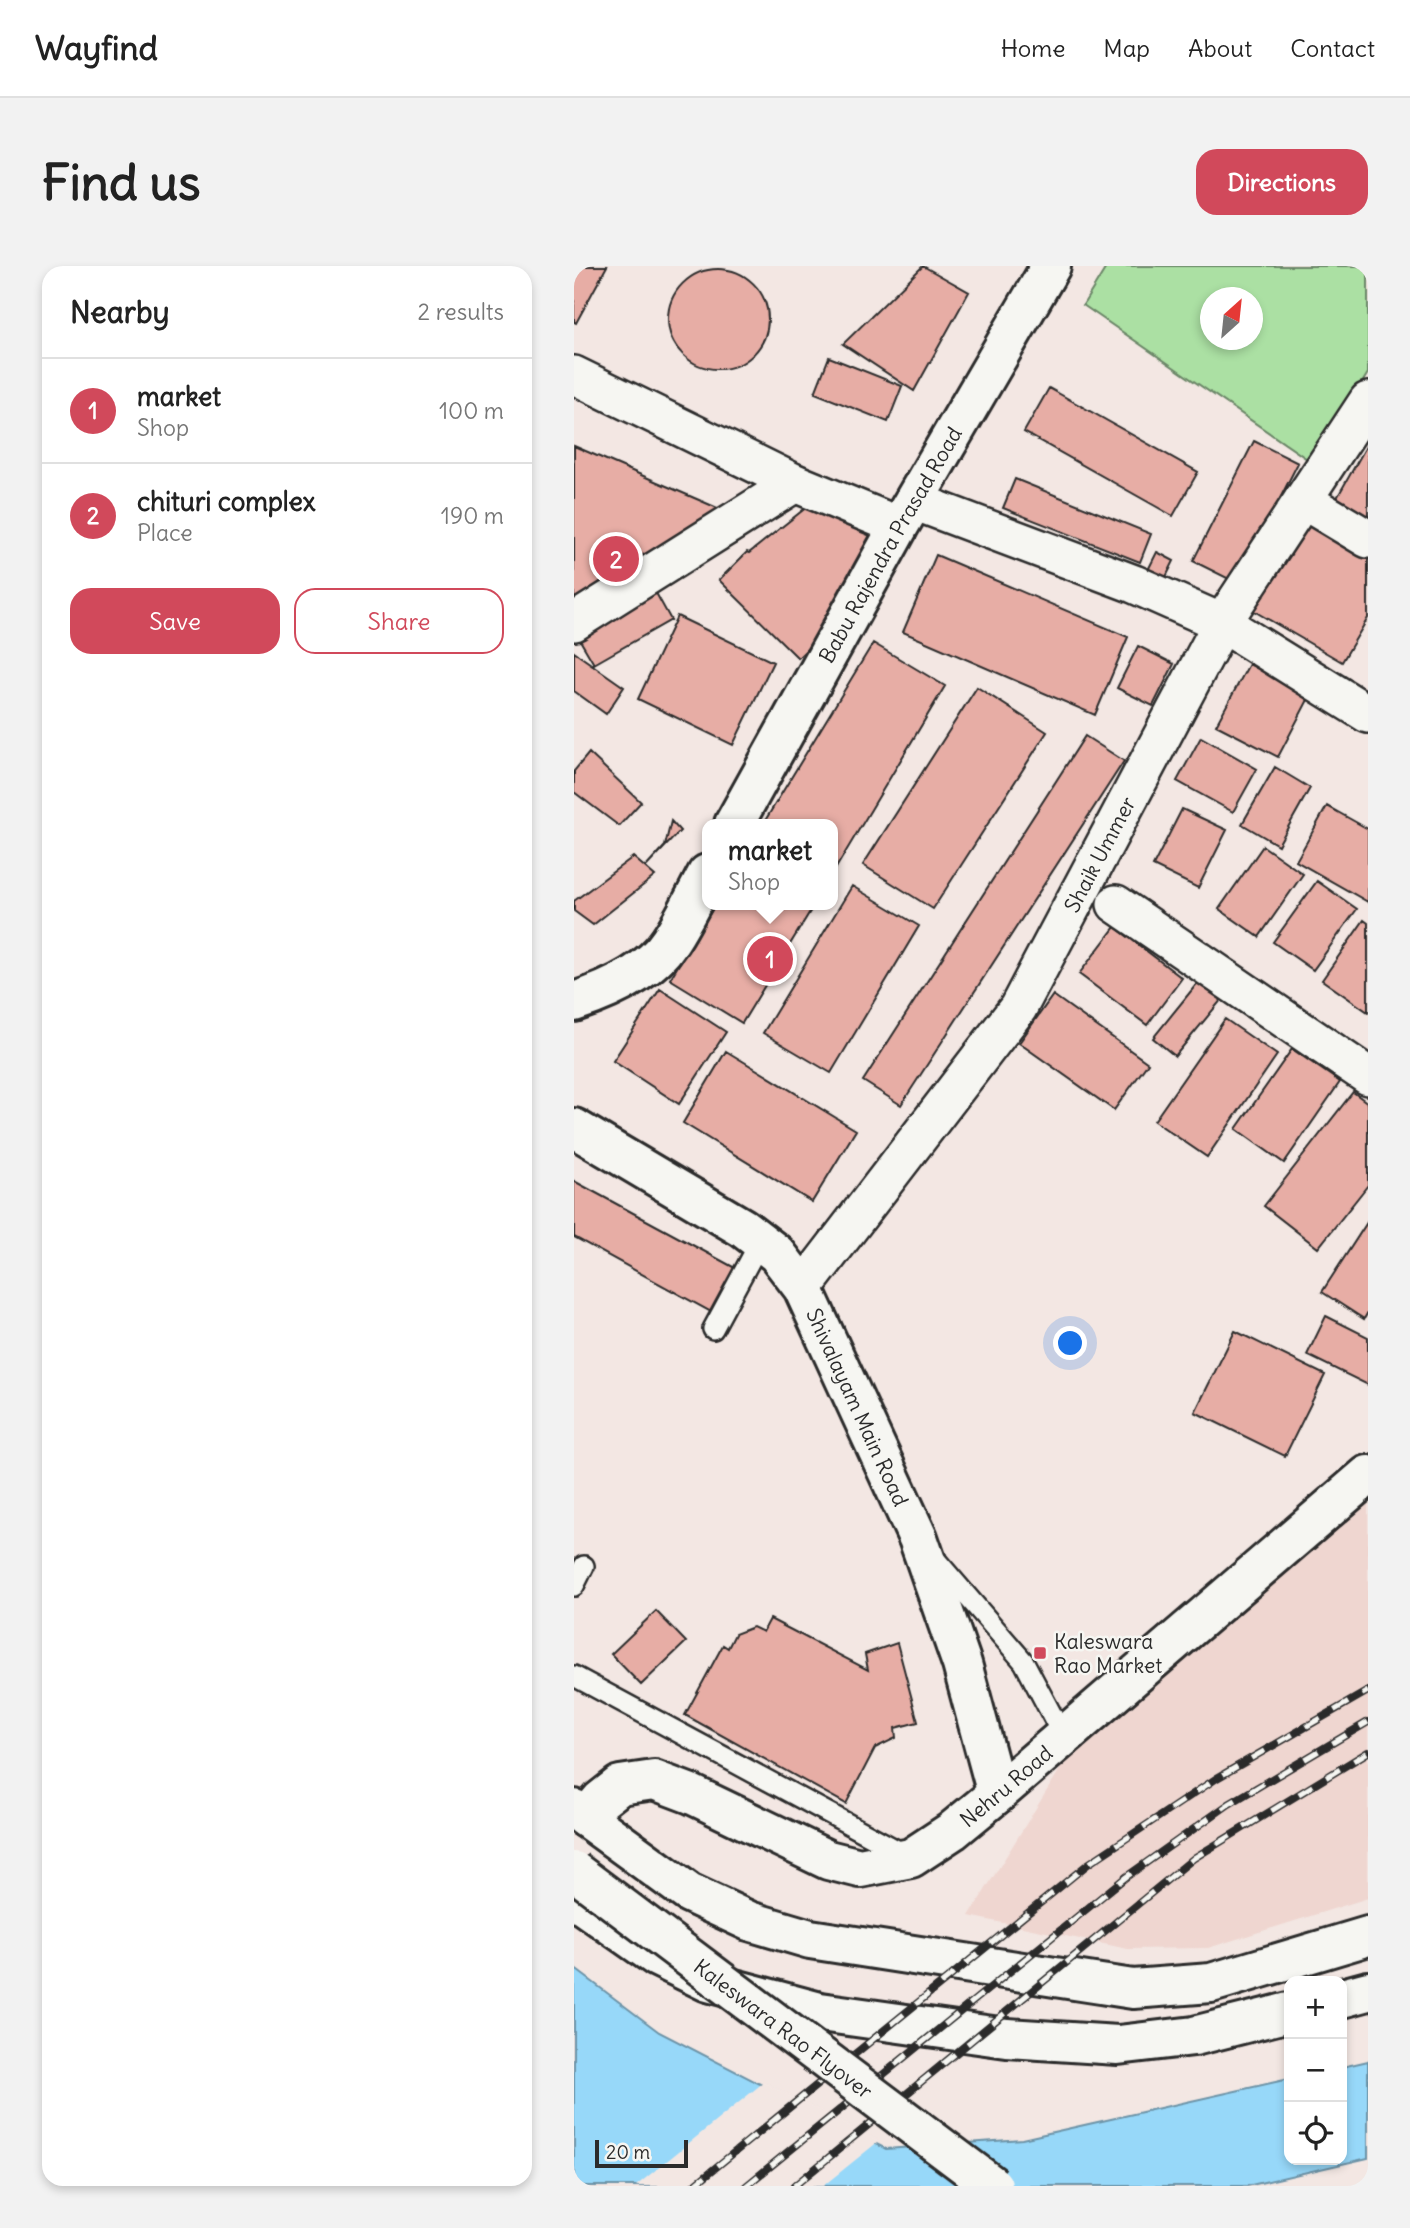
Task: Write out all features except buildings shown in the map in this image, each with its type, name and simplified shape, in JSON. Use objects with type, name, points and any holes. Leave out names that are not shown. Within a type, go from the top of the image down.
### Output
[{"type":"street","name":"Babu Rajendra Prasad Road","points":[[737,819],[907,514],[1051,266]]},
{"type":"street","points":[[574,375],[795,483],[907,514],[1134,584],[1222,623],[1368,714]]},
{"type":"street","name":"Shaik Ummer","points":[[803,1288],[1018,1008],[1222,623],[1368,401]]},
{"type":"street","points":[[574,622],[795,483]]},
{"type":"street","points":[[1303,500],[1368,539]]},
{"type":"street","points":[[574,1002],[592,996],[640,971],[668,943],[702,883]]},
{"type":"street","points":[[1116,904],[1368,1076]]},
{"type":"street","name":"Shivalayam Main Road","points":[[574,1128],[743,1228],[777,1254],[803,1288],[918,1538],[962,1664],[997,1794]]},
{"type":"street","name":"Nehru Road","points":[[580,1814],[620,1785],[654,1780],[691,1794],[828,1860],[860,1868],[911,1858],[952,1831],[997,1794],[1368,1475]]},
{"type":"street","points":[[580,1814],[689,1893],[749,1921],[810,1939],[1106,1985],[1133,1989],[1211,1983],[1368,1936]]},
{"type":"street","name":"Kaleswara Rao Flyover","points":[[574,1871],[993,2186]]},
{"type":"street","points":[[574,1899],[657,1957],[708,1982],[820,2012],[1007,2038],[1118,2045],[1194,2036],[1284,2012]]},
{"type":"street","points":[[1347,1997],[1368,1991]]},
{"type":"lane","points":[[713,1329],[760,1242]]},
{"type":"lane","points":[[918,1538],[1024,1662],[1063,1736]]},
{"type":"lane","points":[[574,1586],[584,1566]]},
{"type":"lane","points":[[574,1676],[911,1858]]},
{"type":"shaded area","points":[[1368,1499],[1368,1898],[1208,1948],[1128,1949],[969,1916],[1082,1734]]},
{"type":"green space","points":[[1107,266],[1368,266],[1368,373],[1313,463],[1083,305]]},
{"type":"water","points":[[574,1968],[659,2032],[886,2149],[1022,2139],[1284,2080],[1284,2165],[1338,2165],[1247,2186],[574,2186]]},
{"type":"water","points":[[1368,2061],[1368,2158],[1347,2163],[1347,2066]]},
{"type":"pier","points":[[764,2082],[879,2141],[823,2186],[636,2186]]},
{"type":"railway","points":[[693,2186],[1088,1864],[1217,1778],[1368,1691]]},
{"type":"railway","points":[[746,2186],[1126,1877],[1229,1804],[1368,1722]]},
{"type":"railway","points":[[794,2186],[1194,1858],[1368,1752]]},
{"type":"place","name":"chituri complex","points":[[616,559]]},
{"type":"place","name":"market","points":[[770,959]]},
{"type":"place","name":"Kaleswara Rao Market","points":[[1040,1653]]}]
